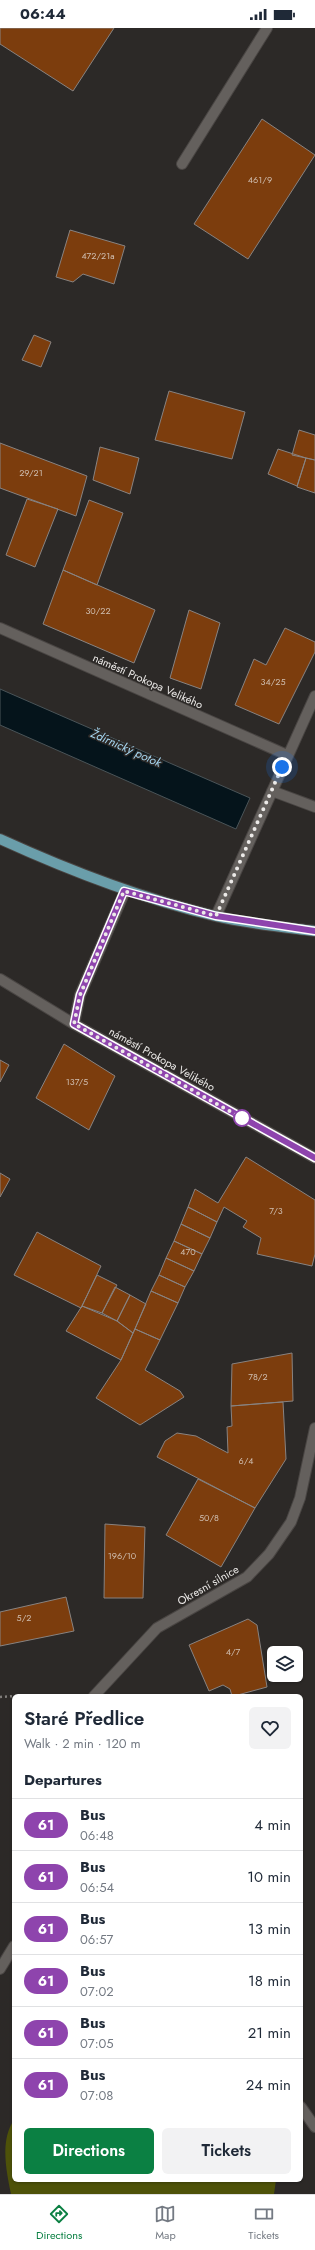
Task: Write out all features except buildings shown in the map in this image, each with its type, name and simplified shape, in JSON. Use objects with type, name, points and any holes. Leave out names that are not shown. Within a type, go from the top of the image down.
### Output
[{"type":"main road","points":[[0,839],[54,864],[124,891],[216,916],[315,931]]},
{"type":"street","points":[[182,164],[267,28]]},
{"type":"street","name":"náměstí Prokopa Velikého","points":[[0,628],[287,755]]},
{"type":"street","points":[[216,916],[287,755],[315,696]]},
{"type":"street","points":[[272,791],[315,807]]},
{"type":"street","points":[[74,1024],[80,995],[124,891]]},
{"type":"street","name":"náměstí Prokopa Velikého","points":[[0,979],[74,1024],[315,1158]]},
{"type":"street","name":"Okresní silnice","points":[[96,1694],[157,1628],[247,1576],[269,1554],[291,1522],[300,1498],[315,1428]]},
{"type":"street","points":[[0,1969],[12,1949]]},
{"type":"street","points":[[303,2110],[315,2127]]},
{"type":"path","points":[[0,1696],[12,1696]]},
{"type":"shaded area","points":[[12,2124],[12,2182],[276,2182],[274,2194],[11,2194],[5,2156],[7,2137]]},
{"type":"water","name":"Ždírnický potok","points":[[0,689],[250,798],[236,829],[0,725]]},
{"type":"bus line","name":"61","points":[[315,931],[216,916],[124,891],[80,995],[74,1024],[315,1158]]},
{"type":"route","points":[[242,1118],[74,1024],[80,995],[124,891],[216,916],[282,767]]}]
